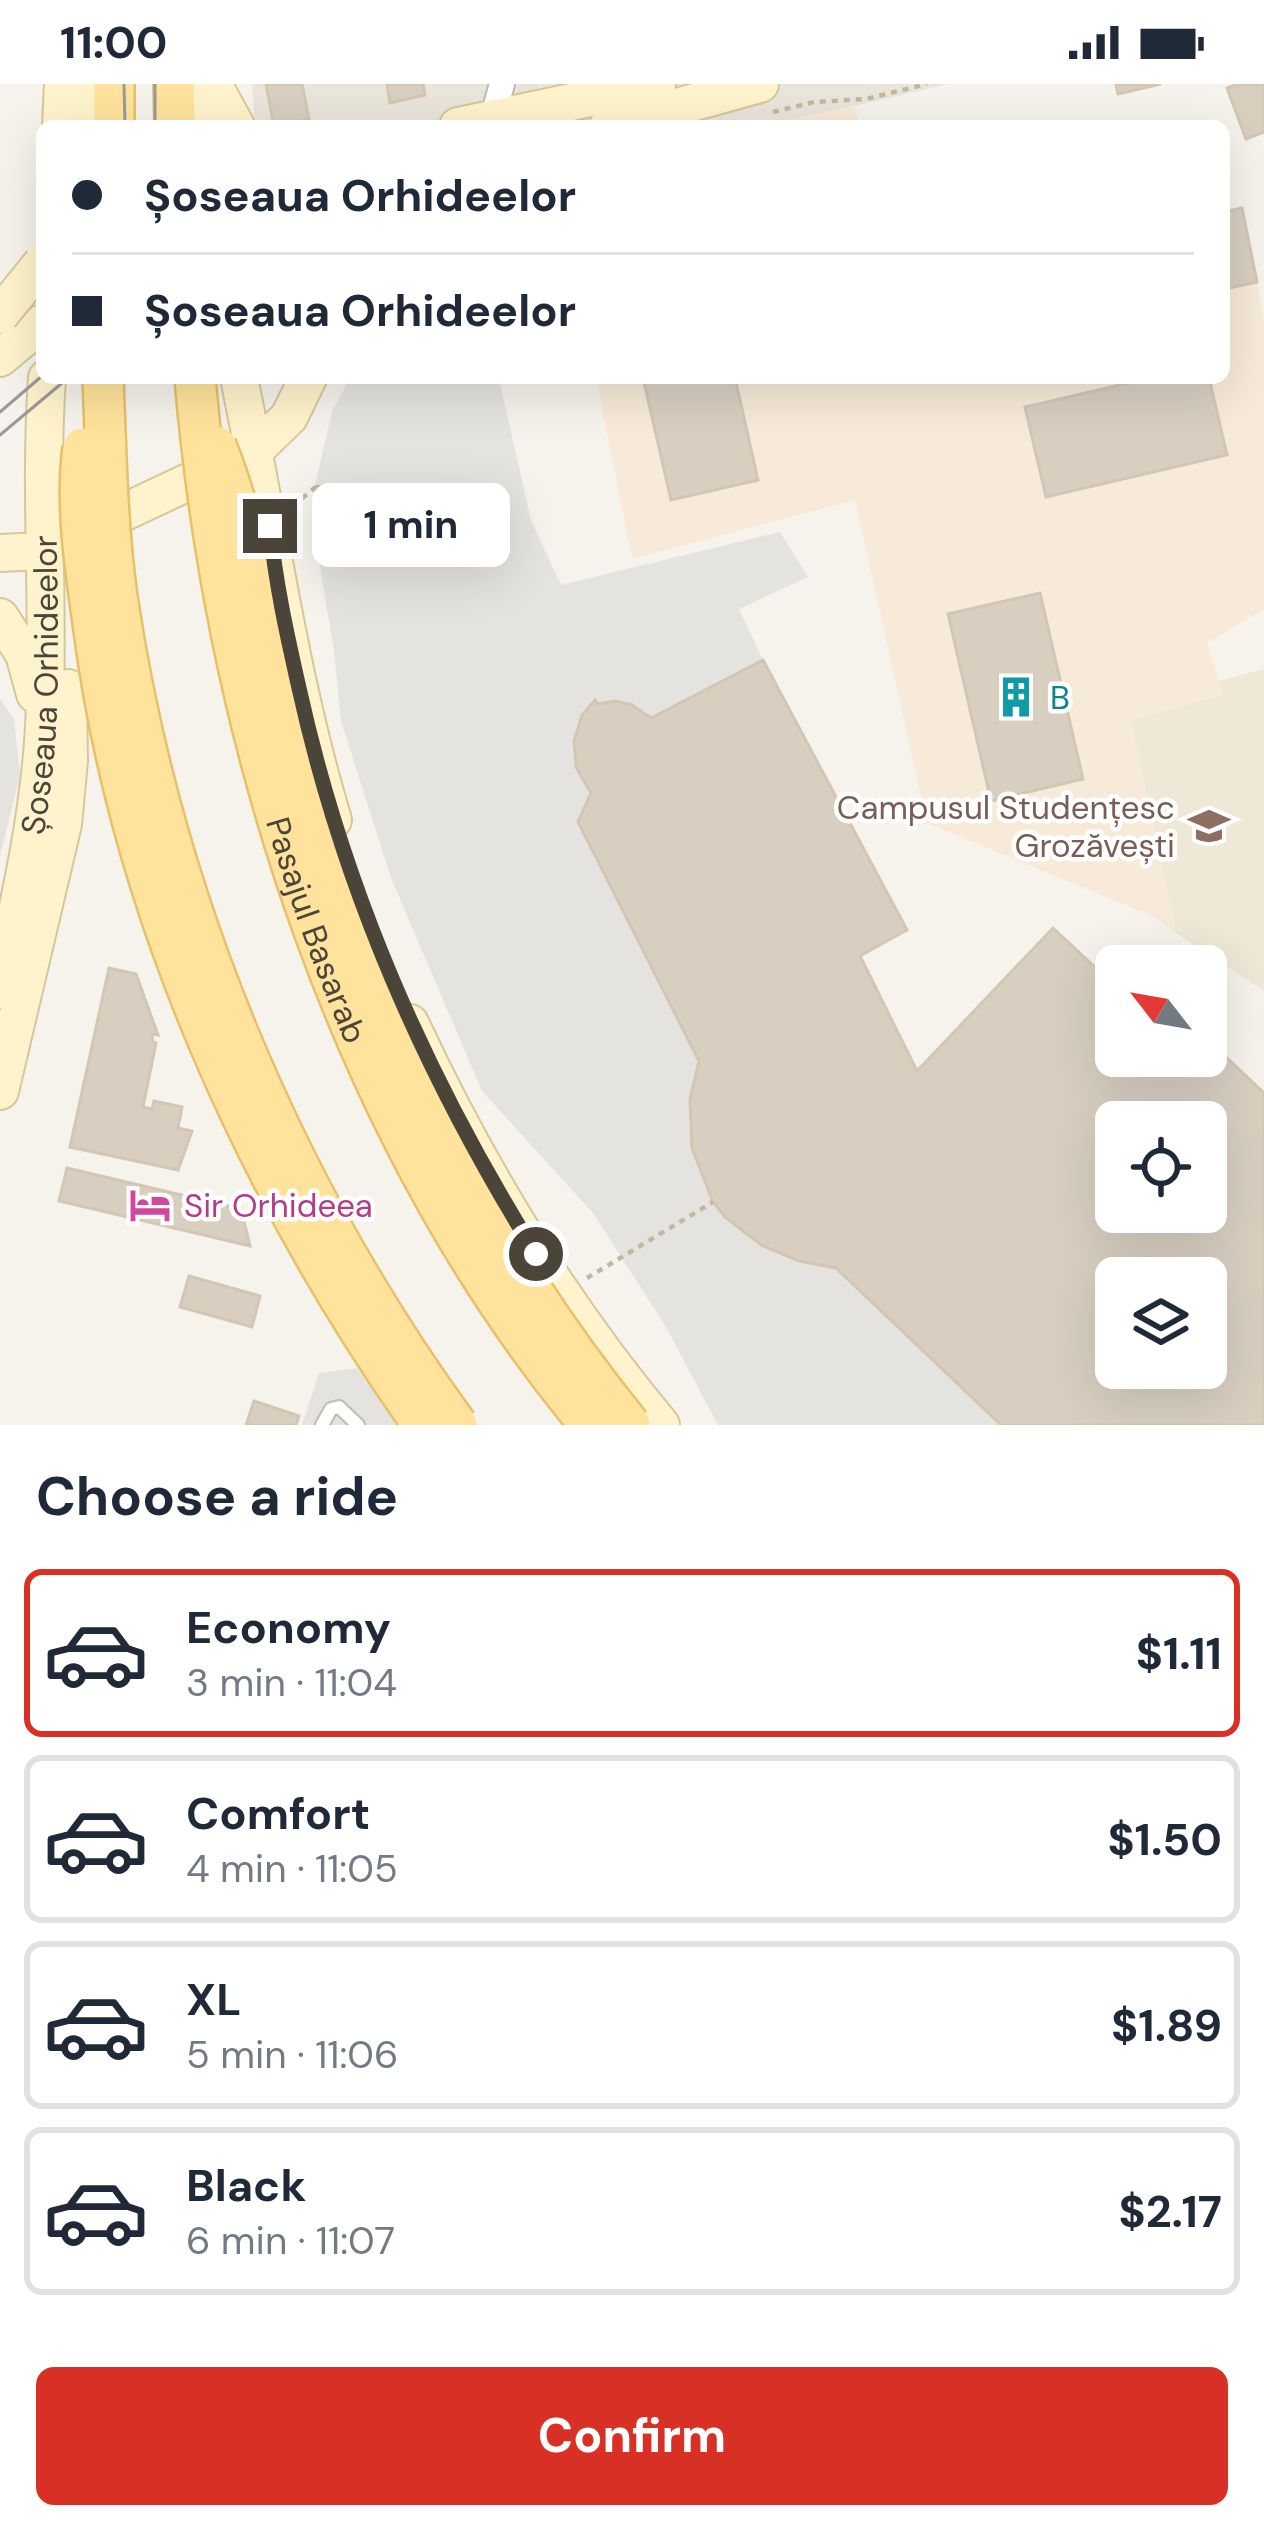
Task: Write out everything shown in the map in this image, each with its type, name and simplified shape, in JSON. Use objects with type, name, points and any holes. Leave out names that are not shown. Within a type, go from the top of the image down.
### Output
[{"type":"main road","points":[[61,120],[63,84]]},
{"type":"main road","points":[[93,120],[94,84]]},
{"type":"main road","points":[[114,84],[114,120]]},
{"type":"main road","points":[[174,84],[175,120]]},
{"type":"main road","points":[[186,84],[200,120]]},
{"type":"main road","points":[[198,84],[201,120]]},
{"type":"main road","points":[[213,84],[233,120]]},
{"type":"main road","points":[[484,110],[657,84]]},
{"type":"main road","points":[[594,120],[680,84]]},
{"type":"main road","points":[[638,120],[763,95]]},
{"type":"main road","points":[[706,120],[763,95]]},
{"type":"main road","points":[[0,314],[36,270]]},
{"type":"main road","points":[[0,358],[36,325]]},
{"type":"main road","name":"Șoseaua Orhideelor","points":[[0,1091],[63,824],[69,761],[67,590],[52,547],[41,454],[47,384]]},
{"type":"main road","points":[[99,384],[82,459],[88,590],[113,741],[150,878],[211,1042],[275,1183],[348,1312],[423,1425]]},
{"type":"main road","points":[[100,384],[116,590],[140,725],[180,872],[230,1012],[290,1149],[358,1274],[457,1425]]},
{"type":"main road","points":[[196,384],[237,497],[266,648],[306,801],[383,1013],[446,1146],[512,1264],[629,1425]]},
{"type":"main road","name":"Pasajul Basarab","points":[[196,384],[213,526],[247,707],[275,812],[332,975],[364,1053],[442,1207],[510,1317],[590,1425]]},
{"type":"main road","points":[[240,384],[310,735],[364,912],[455,1116],[561,1293],[617,1373],[661,1425]]},
{"type":"main road","points":[[0,553],[52,547],[254,451],[289,417],[305,384]]},
{"type":"main road","name":"Șoseaua Orhideelor","points":[[0,990],[36,819],[52,547]]},
{"type":"main road","points":[[0,616],[24,654],[44,726]]},
{"type":"street","points":[[0,314],[36,319]]},
{"type":"lane","points":[[322,1425],[331,1409],[339,1407],[358,1425]]},
{"type":"path","points":[[763,95],[814,102],[866,99],[927,84]]},
{"type":"path","points":[[318,485],[318,528],[326,527]]},
{"type":"path","points":[[561,1293],[713,1202]]},
{"type":"shaded area","points":[[252,84],[949,84],[794,120],[255,120]]},
{"type":"shaded area","points":[[855,106],[858,120],[789,120]]},
{"type":"shaded area","points":[[1257,282],[1264,321],[1264,609],[1207,643],[1224,695],[1131,720],[1176,933],[1154,917],[927,823],[855,500],[632,559],[597,384],[1230,384],[1230,288]]},
{"type":"shaded area","points":[[347,384],[500,384],[531,520],[561,585],[780,532],[808,577],[739,609],[763,660],[651,718],[616,701],[598,704],[595,700],[574,741],[576,767],[591,793],[579,822],[699,1061],[690,1099],[692,1148],[714,1202],[725,1217],[761,1245],[799,1261],[836,1268],[1001,1425],[718,1425],[666,1327],[593,1213],[482,1091],[391,878],[341,721],[314,531],[314,489],[332,412]]},
{"type":"shaded area","name":"Campusul Studențesc Grozăvești","points":[[1264,669],[1264,991],[1227,967],[1227,945],[1194,945],[1176,933],[1131,720],[1223,695],[1219,681]]},
{"type":"shaded area","points":[[0,699],[14,719],[20,776],[0,856]]},
{"type":"shaded area","points":[[357,1368],[400,1425],[302,1425],[319,1373]]},
{"type":"building","points":[[266,84],[302,84],[309,119],[273,120]]},
{"type":"building","points":[[387,84],[423,84],[425,95],[390,103]]},
{"type":"building","points":[[1116,84],[1161,84],[1118,94]]},
{"type":"building","points":[[1264,84],[1264,132],[1246,139],[1227,88]]},
{"type":"building","points":[[1242,208],[1257,282],[1230,288],[1230,211]]},
{"type":"building","points":[[644,384],[736,384],[758,480],[671,500]]},
{"type":"building","points":[[1123,384],[1210,384],[1227,455],[1046,497],[1025,407]]},
{"type":"building","name":"B","points":[[1040,593],[1083,779],[991,801],[948,614]]},
{"type":"building","points":[[763,660],[907,930],[860,956],[917,1071],[1053,928],[1095,967],[1095,1077],[1227,1077],[1227,1058],[1264,1093],[1264,1425],[1001,1425],[836,1268],[799,1261],[761,1245],[725,1217],[713,1202],[692,1148],[690,1099],[699,1061],[578,822],[591,793],[576,767],[574,741],[582,715],[595,700],[632,705],[651,718]]},
{"type":"building","points":[[109,968],[136,974],[158,1035],[153,1034],[156,1043],[143,1107],[152,1109],[154,1101],[182,1107],[178,1128],[192,1131],[178,1170],[70,1147]]},
{"type":"building","name":"Sir Orhideea","points":[[67,1168],[241,1209],[250,1246],[59,1201]]},
{"type":"building","points":[[189,1276],[260,1296],[252,1327],[180,1307]]},
{"type":"building","points":[[254,1401],[299,1416],[296,1425],[246,1425]]},
{"type":"tram line","points":[[124,84],[125,120]]},
{"type":"tram line","points":[[155,84],[155,120]]},
{"type":"tram line","points":[[0,412],[36,381]]},
{"type":"tram line","points":[[0,435],[61,384]]},
{"type":"place","name":"B","points":[[1016,697]]},
{"type":"place","name":"Campusul Studențesc Grozăvești","points":[[1209,826]]},
{"type":"place","name":"Sir Orhideea","points":[[150,1205]]},
{"type":"route","points":[[270,526],[280,599],[310,735],[357,894],[433,1073],[536,1254]]}]
